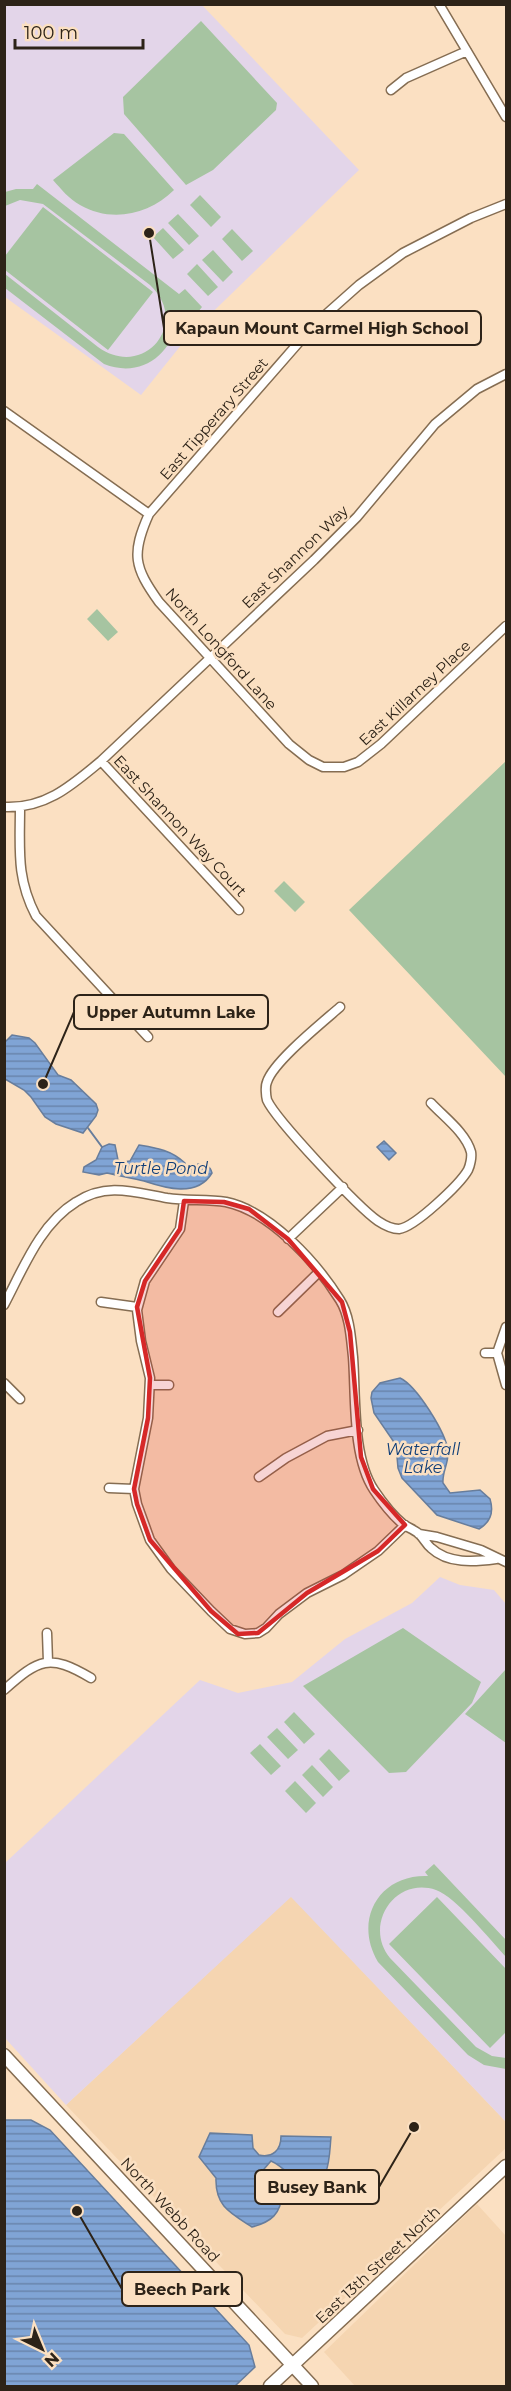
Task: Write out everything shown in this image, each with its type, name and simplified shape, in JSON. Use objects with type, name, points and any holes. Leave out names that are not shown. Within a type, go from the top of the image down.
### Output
[{"type":"main road","name":"North Webb Road","points":[[4,2055],[312,2386]]},
{"type":"main road","name":"East 13th Street North","points":[[270,2386],[507,2166]]},
{"type":"street","points":[[439,4],[507,117]]},
{"type":"street","points":[[391,90],[406,78],[467,51]]},
{"type":"street","name":"East Tipperary Street","points":[[149,514],[314,325],[359,285],[403,253],[471,218],[507,204]]},
{"type":"street","name":"East Shannon Way","points":[[4,807],[20,807],[48,800],[68,788],[100,761],[357,517],[435,423],[477,389],[507,374]]},
{"type":"street","points":[[4,411],[149,514]]},
{"type":"street","name":"North Longford Lane","points":[[149,514],[138,538],[137,560],[144,581],[159,602],[289,744],[309,760],[323,767],[336,767]]},
{"type":"street","name":"East Killarney Place","points":[[336,767],[358,762],[381,744],[507,626]]},
{"type":"street","name":"East Shannon Way Court","points":[[100,761],[239,910]]},
{"type":"street","points":[[20,807],[20,872],[26,897],[36,916],[148,1036]]},
{"type":"street","points":[[340,1007],[280,1062],[267,1082],[266,1098],[278,1116],[343,1187],[377,1221],[390,1228],[399,1229],[414,1222],[453,1187],[469,1169],[471,1153],[462,1136],[431,1103]]},
{"type":"street","points":[[288,1239],[343,1187]]},
{"type":"street","points":[[4,1305],[34,1248],[53,1221],[74,1202],[96,1191],[112,1189],[184,1201],[224,1202],[249,1209],[273,1224],[319,1272],[342,1302],[350,1332],[361,1456],[373,1489],[405,1525],[419,1534],[431,1548],[443,1557],[479,1561],[496,1559]]},
{"type":"street","points":[[184,1201],[180,1229],[145,1281],[137,1307],[150,1385],[148,1418],[134,1489],[136,1504],[150,1540],[171,1569],[230,1629],[238,1634],[245,1634],[258,1633],[266,1628],[279,1614],[307,1593],[343,1575],[378,1551],[405,1525]]},
{"type":"street","points":[[278,1312],[319,1272]]},
{"type":"street","points":[[101,1302],[137,1307]]},
{"type":"street","points":[[507,1327],[497,1353],[507,1385]]},
{"type":"street","points":[[485,1353],[497,1353]]},
{"type":"street","points":[[4,1383],[20,1399]]},
{"type":"street","points":[[150,1385],[169,1385]]},
{"type":"street","points":[[259,1477],[286,1458],[327,1436],[358,1430]]},
{"type":"street","points":[[109,1488],[134,1489]]},
{"type":"street","points":[[419,1534],[481,1550],[496,1559],[507,1562]]},
{"type":"street","points":[[47,1633],[48,1662]]},
{"type":"street","points":[[4,1690],[29,1668],[48,1662],[71,1666],[91,1678]]},
{"type":"highlighted area","points":[[184,1201],[224,1202],[249,1209],[288,1239],[342,1302],[350,1332],[361,1457],[373,1489],[405,1525],[378,1551],[307,1593],[258,1633],[238,1634],[211,1611],[150,1540],[134,1489],[148,1418],[150,1378],[137,1307],[145,1281],[180,1229]]},
{"type":"shaded area","points":[[5,5],[202,5],[359,170],[190,334],[141,395],[5,297]]},
{"type":"shaded area","points":[[440,1577],[460,1585],[494,1590],[506,1604],[506,2122],[291,1897],[66,2105],[5,2038],[5,1863],[200,1680],[238,1693],[292,1682],[345,1639],[412,1603]]},
{"type":"shaded area","points":[[291,1896],[506,2122],[506,2148],[302,2338],[285,2334],[66,2105]]},
{"type":"shaded area","points":[[477,2204],[506,2236],[506,2386],[355,2386],[324,2352]]},
{"type":"green space","points":[[201,21],[277,103],[276,110],[213,170],[186,185],[124,114],[123,97]]},
{"type":"green space","points":[[114,133],[124,134],[174,190],[164,199],[129,214],[104,214],[80,205],[53,180]]},
{"type":"green space","points":[[37,184],[179,294],[185,289],[202,307],[185,328],[177,322],[168,345],[151,361],[129,368],[117,368],[104,364],[5,288],[5,274],[98,347],[115,355],[131,357],[145,352],[157,343],[164,330],[166,315],[161,300],[150,285],[43,204],[20,200],[5,206],[5,192],[16,189],[33,189]]},
{"type":"green space","points":[[200,195],[221,217],[211,227],[190,205]]},
{"type":"green space","points":[[43,207],[153,292],[108,350],[5,270],[5,256]]},
{"type":"green space","points":[[178,214],[199,236],[189,245],[168,223]]},
{"type":"green space","points":[[163,228],[184,250],[173,259],[153,237]]},
{"type":"green space","points":[[232,229],[253,251],[242,261],[222,239]]},
{"type":"green space","points":[[213,250],[233,272],[223,282],[202,260]]},
{"type":"green space","points":[[197,264],[218,287],[208,296],[187,274]]},
{"type":"green space","points":[[97,609],[118,632],[108,641],[87,619]]},
{"type":"green space","points":[[506,761],[506,1077],[349,910]]},
{"type":"green space","points":[[284,881],[305,902],[295,912],[274,891]]},
{"type":"green space","points":[[403,1628],[481,1682],[472,1703],[406,1772],[389,1773],[303,1686]]},
{"type":"green space","points":[[506,1669],[506,1743],[465,1714]]},
{"type":"green space","points":[[294,1712],[315,1734],[304,1744],[284,1722]]},
{"type":"green space","points":[[277,1728],[298,1750],[288,1759],[267,1737]]},
{"type":"green space","points":[[260,1744],[281,1766],[271,1775],[250,1753]]},
{"type":"green space","points":[[329,1749],[350,1771],[339,1781],[319,1759]]},
{"type":"green space","points":[[312,1765],[333,1787],[323,1797],[302,1775]]},
{"type":"green space","points":[[295,1781],[316,1803],[306,1813],[285,1791]]},
{"type":"green space","points":[[434,1864],[506,1940],[506,1957],[453,1901],[436,1890],[421,1888],[408,1890],[396,1897],[388,1906],[382,1918],[380,1931],[383,1945],[390,1958],[476,2047],[492,2056],[506,2058],[506,2069],[484,2065],[468,2055],[378,1962],[371,1946],[368,1931],[375,1902],[384,1891],[396,1883],[411,1877],[428,1876],[425,1872]]},
{"type":"green space","points":[[437,1897],[506,1969],[506,2032],[490,2048],[389,1944]]},
{"type":"water","points":[[12,1035],[29,1038],[58,1075],[71,1080],[96,1104],[98,1110],[96,1116],[83,1133],[56,1124],[45,1117],[24,1090],[5,1079],[5,1042]]},
{"type":"water","points":[[384,1141],[396,1153],[389,1160],[377,1147]]},
{"type":"water","name":"Turtle Pond","points":[[109,1144],[115,1145],[118,1160],[123,1162],[130,1161],[139,1145],[169,1152],[185,1163],[186,1170],[197,1168],[198,1164],[207,1166],[212,1173],[198,1186],[180,1189],[107,1173],[99,1175],[83,1172],[84,1167],[96,1160],[102,1147]]},
{"type":"water","name":"Waterfall Lake","points":[[400,1378],[422,1400],[442,1433],[448,1451],[443,1483],[450,1493],[480,1490],[490,1499],[491,1516],[479,1529],[437,1515],[402,1478],[398,1468],[396,1445],[374,1413],[371,1398],[372,1392],[380,1383]]},
{"type":"water","points":[[5,2120],[31,2120],[50,2130],[249,2345],[255,2367],[235,2386],[5,2386]]},
{"type":"water","points":[[210,2133],[252,2135],[253,2148],[259,2155],[264,2156],[278,2149],[281,2136],[331,2137],[327,2169],[319,2181],[313,2185],[304,2186],[271,2161],[264,2169],[263,2178],[282,2194],[280,2207],[270,2220],[252,2227],[225,2208],[218,2196],[216,2178],[199,2157]]},
{"type":"waterway","points":[[88,1128],[102,1147]]},
{"type":"place","name":"Kapaun Mount Carmel High School","points":[[149,233]]},
{"type":"place","name":"Upper Autumn Lake","points":[[43,1084]]},
{"type":"place","name":"Busey Bank","points":[[414,2127]]},
{"type":"place","name":"Beech Park","points":[[77,2211]]}]
